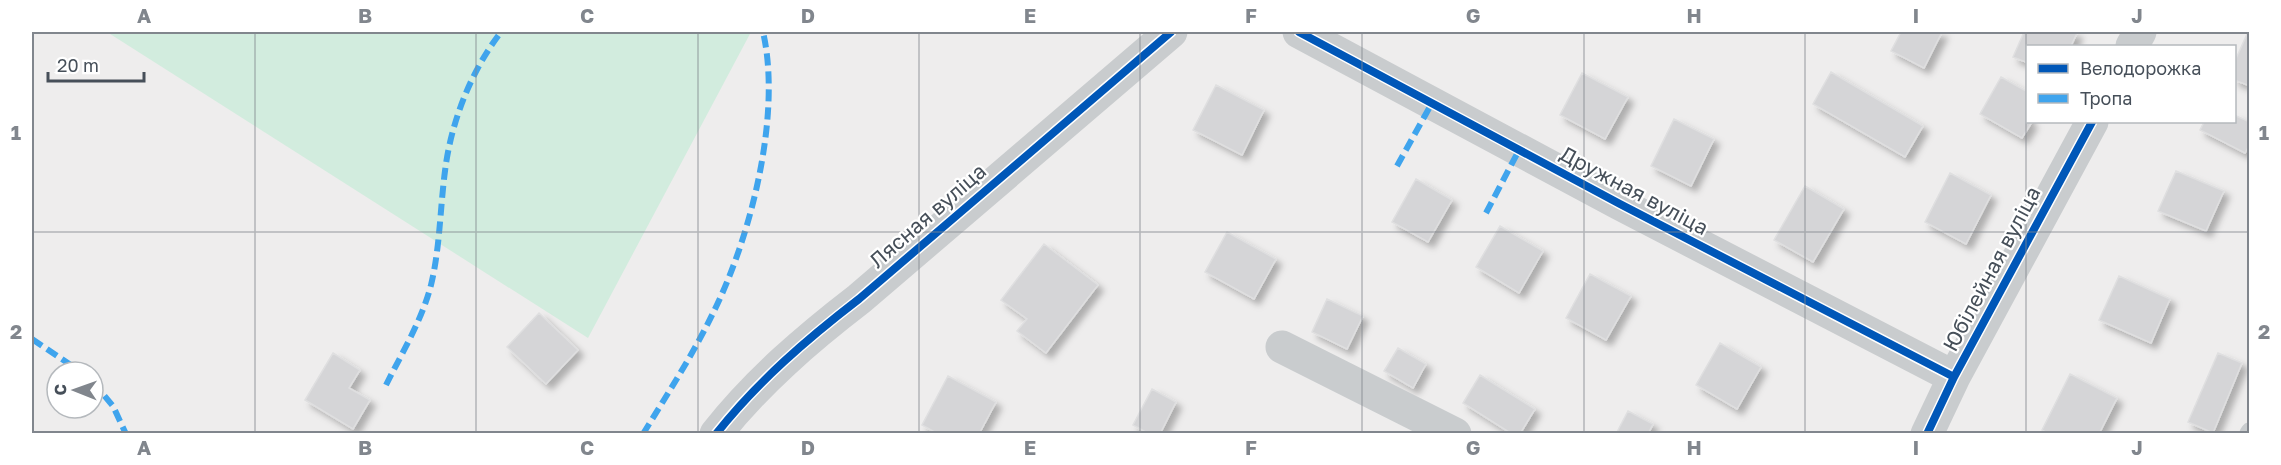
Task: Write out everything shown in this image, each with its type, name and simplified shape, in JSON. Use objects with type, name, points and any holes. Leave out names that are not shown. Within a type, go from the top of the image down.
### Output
[{"type":"street","name":"Лясная вуліца","points":[[716,434],[746,398],[820,329],[859,299],[1171,32]]},
{"type":"street","name":"Дружная вуліца","points":[[1299,32],[1620,204],[1954,377]]},
{"type":"street","name":"Юбілейная вуліца","points":[[1926,434],[1954,377],[2090,123]]},
{"type":"street","points":[[1281,347],[1455,434]]},
{"type":"green space","points":[[107,32],[751,32],[588,338]]},
{"type":"building","points":[[1901,32],[1942,32],[1924,68],[1891,51]]},
{"type":"building","points":[[2024,32],[2077,33],[2071,45],[2026,45],[2026,62],[2013,57]]},
{"type":"building","points":[[2250,32],[2250,86],[2236,81],[2236,59]]},
{"type":"building","points":[[1831,72],[1923,126],[1905,157],[1813,104]]},
{"type":"building","points":[[1582,73],[1628,97],[1605,139],[1560,115]]},
{"type":"building","points":[[2001,77],[2026,91],[2026,123],[2031,123],[2022,138],[1980,114]]},
{"type":"building","points":[[1216,85],[1264,110],[1242,155],[1193,130]]},
{"type":"building","points":[[2236,116],[2250,122],[2250,144],[2245,153],[2200,130],[2204,123],[2236,123]]},
{"type":"building","points":[[1674,119],[1714,139],[1691,186],[1651,166]]},
{"type":"building","points":[[2176,171],[2224,191],[2206,231],[2158,211]]},
{"type":"building","points":[[1950,173],[1991,195],[1966,244],[1925,222]]},
{"type":"building","points":[[1416,179],[1452,200],[1428,242],[1392,222]]},
{"type":"building","points":[[1805,186],[1844,209],[1813,262],[1774,240]]},
{"type":"building","points":[[1500,226],[1543,251],[1519,293],[1476,267]]},
{"type":"building","points":[[1227,232],[1276,259],[1254,299],[1205,272]]},
{"type":"building","points":[[1044,244],[1098,285],[1046,353],[1017,331],[1027,319],[1001,300]]},
{"type":"building","points":[[1590,274],[1631,296],[1606,340],[1566,318]]},
{"type":"building","points":[[2119,276],[2170,299],[2151,343],[2099,320]]},
{"type":"building","points":[[1327,299],[1363,316],[1347,349],[1312,332]]},
{"type":"building","points":[[539,313],[578,350],[546,384],[507,347]]},
{"type":"building","points":[[1720,343],[1761,367],[1737,409],[1696,385]]},
{"type":"building","points":[[1398,348],[1426,364],[1413,388],[1384,371]]},
{"type":"building","points":[[333,353],[360,370],[349,388],[370,400],[353,429],[305,400]]},
{"type":"building","points":[[2218,353],[2242,363],[2213,433],[2188,422]]},
{"type":"building","points":[[2070,374],[2117,398],[2099,434],[2049,434],[2042,430]]},
{"type":"building","points":[[1480,375],[1535,409],[1520,434],[1512,434],[1463,403]]},
{"type":"building","points":[[948,376],[996,402],[979,434],[938,434],[922,425]]},
{"type":"building","points":[[1152,389],[1176,402],[1160,434],[1149,434],[1133,425]]},
{"type":"building","points":[[1628,411],[1653,424],[1648,434],[1616,434]]},
{"type":"marked path","points":[[386,385],[417,324],[431,285],[438,243],[445,171],[457,116],[480,63],[501,32]]},
{"type":"marked path","points":[[643,434],[689,358],[714,311],[728,281],[751,211],[760,174],[769,100],[768,64],[763,32]]},
{"type":"marked path","points":[[1397,166],[1432,103]]},
{"type":"marked path","points":[[1486,213],[1519,150]]},
{"type":"marked path","points":[[32,339],[63,360]]},
{"type":"marked path","points":[[105,396],[113,406],[126,434]]},
{"type":"cycle path","points":[[716,434],[748,397],[820,330],[1171,32]]},
{"type":"cycle path","points":[[1299,32],[1620,204],[1954,377]]},
{"type":"cycle path","points":[[1927,434],[1954,377],[2091,123]]}]
